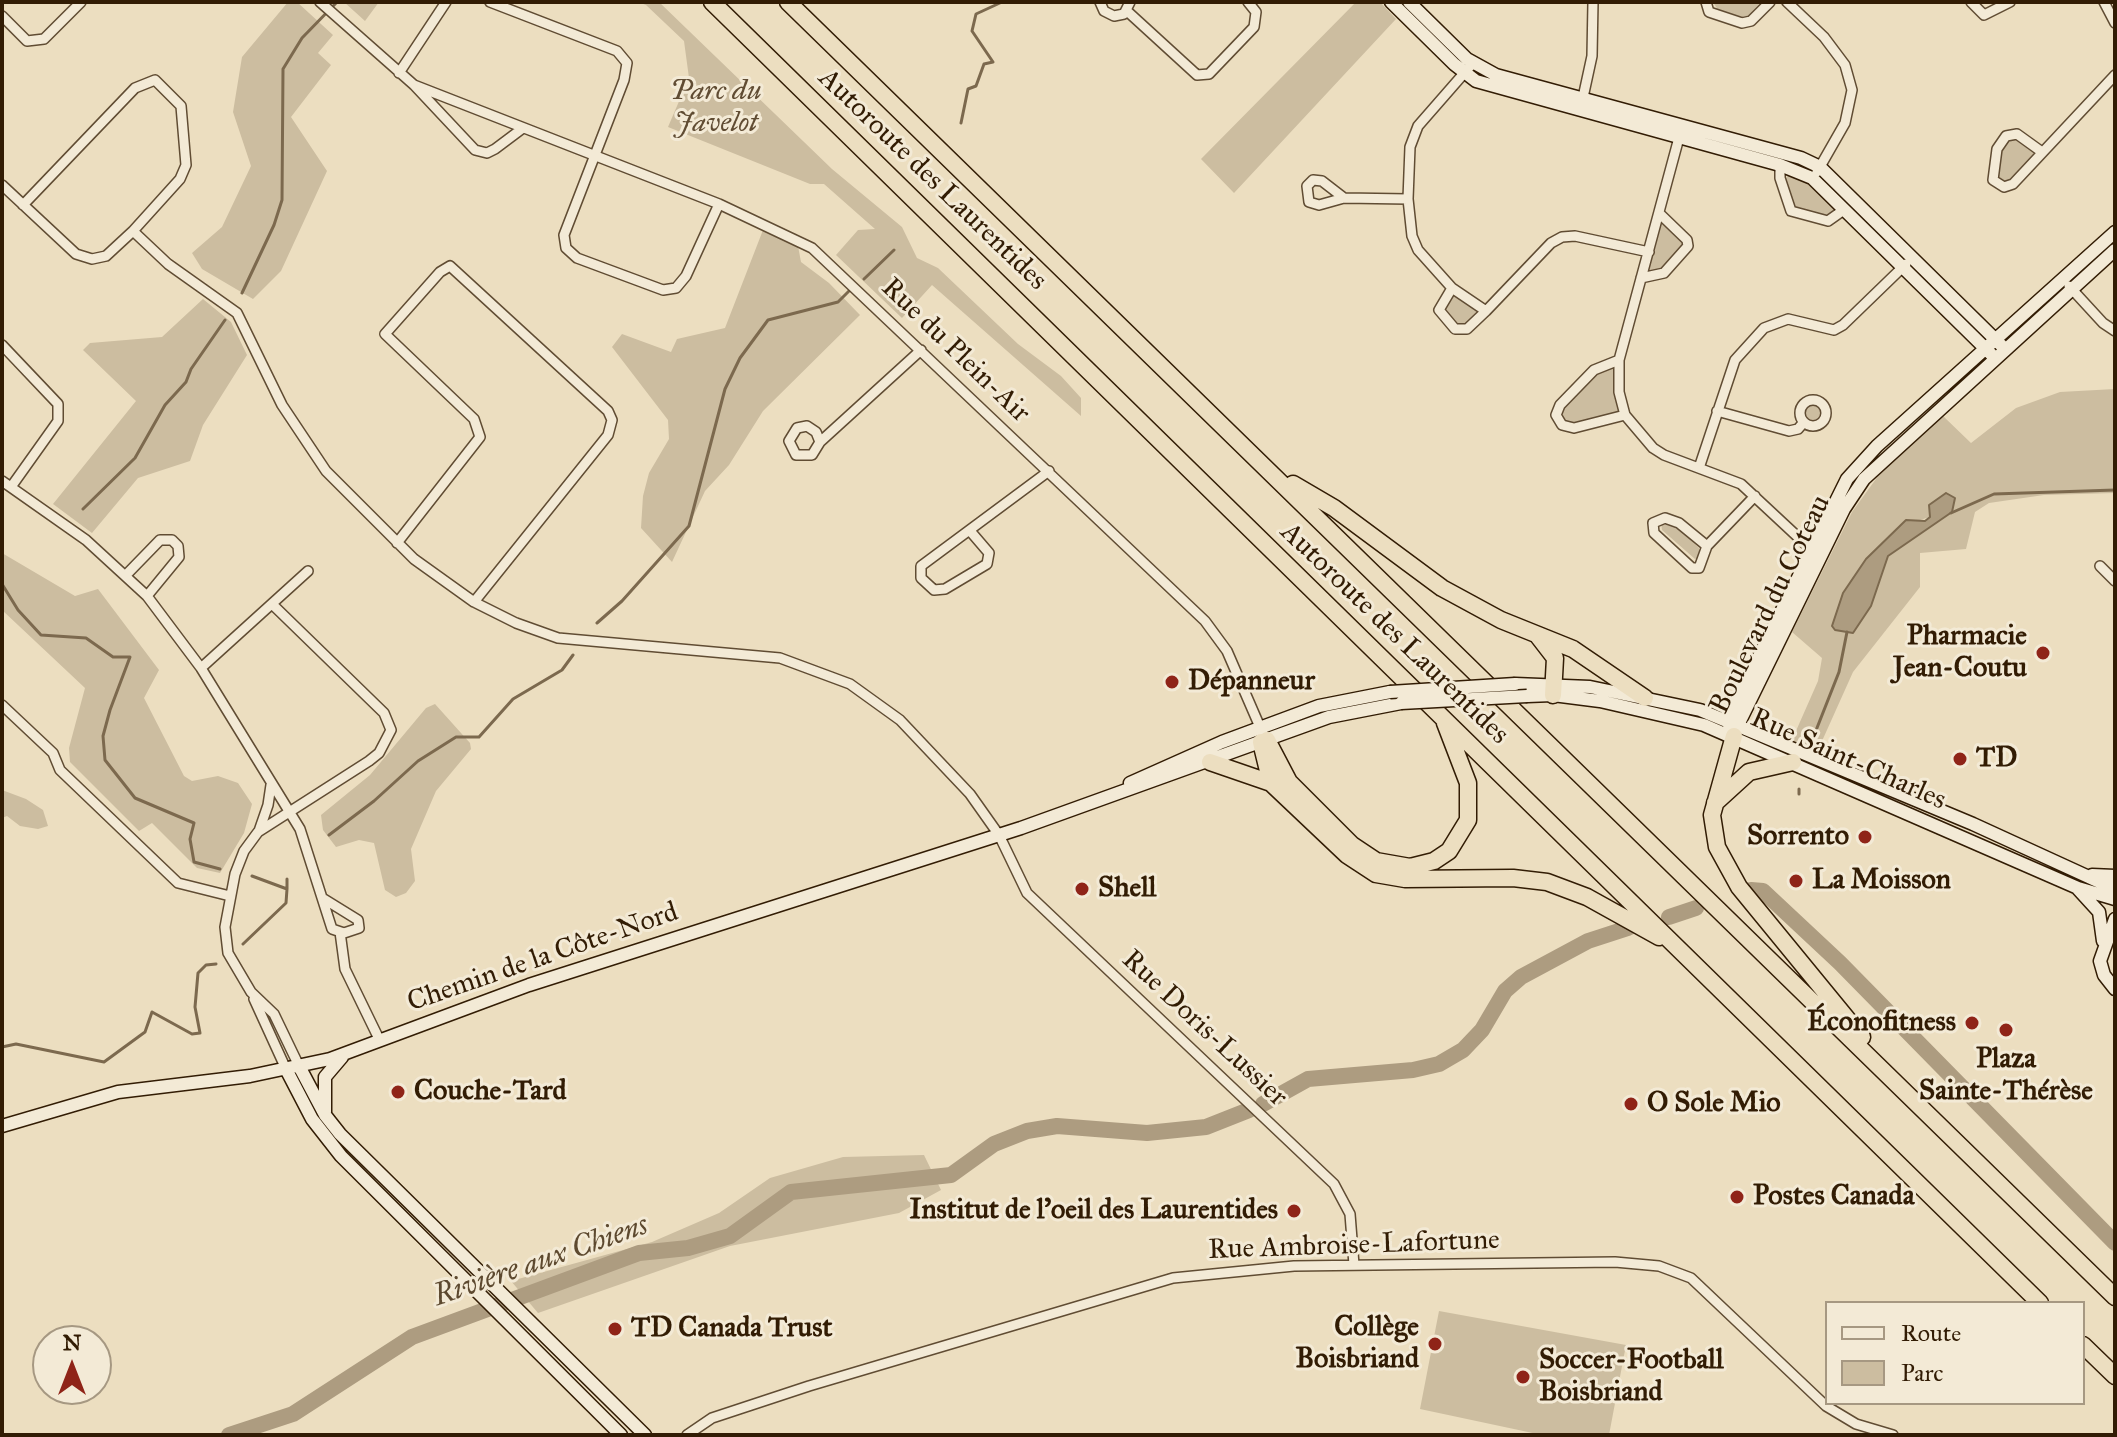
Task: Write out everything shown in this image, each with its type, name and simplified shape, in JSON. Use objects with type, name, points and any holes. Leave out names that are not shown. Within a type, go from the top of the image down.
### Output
[{"type":"highway","name":"Autoroute des Laurentides","points":[[712,2],[2038,1301]]},
{"type":"highway","name":"Autoroute des Laurentides","points":[[788,2],[2115,1297]]},
{"type":"highway","points":[[1269,470],[1334,508],[1442,588],[1538,636],[1581,653],[1645,698]]},
{"type":"highway","points":[[1538,636],[1555,658],[1554,689]]},
{"type":"highway","points":[[1262,737],[1292,787],[1359,851],[1383,863],[1417,866],[1449,851],[1462,833],[1470,812],[1468,783],[1443,718]]},
{"type":"highway","points":[[1733,727],[1715,803],[1712,825],[1715,842],[1736,882],[1809,968],[1900,1086]]},
{"type":"highway","points":[[1262,737],[1271,783]]},
{"type":"highway","points":[[1210,762],[1271,783],[1347,855],[1372,872],[1405,879],[1513,878],[1547,882],[1587,897],[1677,946]]},
{"type":"highway","points":[[1715,803],[1749,772],[1793,762]]},
{"type":"highway","points":[[2085,1347],[2115,1376]]},
{"type":"street","points":[[2,16],[27,41],[44,39],[81,2]]},
{"type":"street","name":"Rue du Plein-Air","points":[[320,2],[414,85],[475,150],[487,153],[523,128]]},
{"type":"street","points":[[399,73],[446,2]]},
{"type":"street","points":[[490,2],[617,51],[627,63],[624,80],[564,235],[566,248],[577,258],[663,290],[676,288],[686,276],[719,204]]},
{"type":"street","points":[[1100,2],[1109,15],[1119,16],[1128,7],[1197,75],[1209,74],[1254,27],[1256,12],[1248,2]]},
{"type":"street","points":[[1391,2],[1469,68],[1502,90],[1581,105],[1681,132],[1801,158],[1996,349]]},
{"type":"street","points":[[1409,2],[1469,68]]},
{"type":"street","points":[[1581,105],[1592,56],[1593,2]]},
{"type":"street","points":[[1706,2],[1709,12],[1742,23],[1751,21],[1770,2]]},
{"type":"street","points":[[1787,2],[1824,37],[1845,65],[1852,90],[1845,123],[1816,172]]},
{"type":"street","points":[[1971,2],[1984,15],[1996,5],[2010,2]]},
{"type":"street","points":[[2104,2],[2115,23]]},
{"type":"street","points":[[1469,68],[1413,135],[1408,199],[1412,236],[1418,250],[1452,288],[1486,311]]},
{"type":"street","points":[[2042,152],[2017,134],[2006,136],[1997,149],[1993,180],[2004,187],[2013,184],[2115,75]]},
{"type":"street","points":[[2,185],[23,205],[69,248],[86,258],[109,254],[180,179],[186,165],[181,106],[155,80],[135,88],[23,205]]},
{"type":"street","name":"Rue du Plein-Air","points":[[414,85],[719,204],[812,248],[1209,625],[1229,655],[1262,737]]},
{"type":"street","points":[[1681,132],[1780,165],[1816,172],[1845,209],[1908,262]]},
{"type":"street","points":[[1681,132],[1619,360],[1619,392],[1625,415],[1653,448],[1741,484],[1815,553]]},
{"type":"street","points":[[1780,165],[1780,178],[1791,211],[1828,221],[1845,209]]},
{"type":"street","points":[[1344,198],[1408,199]]},
{"type":"street","points":[[1641,278],[1664,273],[1688,246],[1687,240],[1659,213]]},
{"type":"street","name":"Rue Doris-Lussier","points":[[133,231],[168,264],[241,318],[272,386],[311,450],[343,490],[397,543],[474,602],[516,623],[558,638],[780,658],[829,675],[863,692],[923,740],[970,794],[999,835],[1027,893],[1334,1184],[1349,1208],[1354,1265]]},
{"type":"street","name":"Boulevard du Coteau","points":[[1733,727],[1815,553],[1837,495],[1856,467],[2068,284],[2115,232]]},
{"type":"street","points":[[1452,288],[1439,310],[1455,329],[1467,329],[1551,243],[1562,237],[1649,252]]},
{"type":"street","name":"Boulevard du Coteau","points":[[2068,284],[2115,250]]},
{"type":"street","points":[[1699,468],[1735,360],[1764,328],[1788,319],[1834,330],[1843,325],[1908,262]]},
{"type":"street","points":[[397,543],[480,437],[474,419],[385,334],[440,272],[450,266],[608,411],[612,420],[608,435],[474,602]]},
{"type":"street","points":[[2068,284],[2103,323],[2115,331]]},
{"type":"street","points":[[2,345],[58,404],[58,421],[6,484],[86,540],[147,596],[201,668],[307,842],[331,926],[340,932],[357,929],[360,922],[324,899]]},
{"type":"street","points":[[820,442],[921,350]]},
{"type":"street","points":[[1619,360],[1594,370],[1560,405],[1556,415],[1562,425],[1574,428],[1625,415]]},
{"type":"street","points":[[1717,411],[1789,431],[1798,429],[1804,422]]},
{"type":"street","points":[[971,532],[989,553],[987,564],[945,589],[934,590],[921,578],[921,566],[971,532],[1049,471]]},
{"type":"street","points":[[1707,546],[1679,523],[1665,518],[1653,523],[1654,533],[1692,568],[1704,563],[1707,546],[1755,496]]},
{"type":"street","points":[[126,575],[160,540],[172,540],[178,546],[179,557],[147,596]]},
{"type":"street","points":[[2100,566],[2115,581]]},
{"type":"street","points":[[201,668],[308,571]]},
{"type":"street","points":[[258,832],[369,761],[379,753],[391,730],[384,713],[273,605]]},
{"type":"street","name":"Chemin de la Côte-Nord","points":[[2,1126],[74,1102],[129,1090],[293,1068],[345,1054],[529,985],[999,835],[1210,762],[1335,701],[1390,692],[1515,684],[1554,689]]},
{"type":"street","name":"Chemin de la Côte-Nord","points":[[1092,802],[1172,763],[1339,713],[1401,703],[1527,696],[1554,689]]},
{"type":"street","name":"Rue Saint-Charles","points":[[1554,689],[1733,727],[1793,762],[2078,888],[2115,899]]},
{"type":"street","name":"Rue Saint-Charles","points":[[1554,689],[1645,698],[1693,708],[1973,824],[2115,889]]},
{"type":"street","points":[[2,705],[53,753],[60,770],[181,885],[230,896]]},
{"type":"street","points":[[271,785],[268,805],[258,832],[244,851],[230,896],[226,948],[251,992],[274,1014],[293,1068],[329,1143],[621,1435]]},
{"type":"street","points":[[1967,838],[1973,824]]},
{"type":"street","points":[[1980,844],[1986,830]]},
{"type":"street","points":[[2089,875],[2115,876]]},
{"type":"street","points":[[2078,888],[2099,912],[2104,945],[2102,970],[2115,989]]},
{"type":"street","points":[[2104,945],[2115,919]]},
{"type":"street","points":[[340,932],[345,969],[380,1041]]},
{"type":"street","points":[[325,1115],[325,1077],[345,1054]]},
{"type":"street","points":[[293,1068],[325,1115],[645,1435]]},
{"type":"street","name":"Rue Ambroise-Lafortune","points":[[687,1435],[712,1418],[809,1386],[1152,1282],[1233,1269],[1615,1262],[1673,1270],[1708,1292],[1826,1406],[1856,1424],[1893,1435]]},
{"type":"street","points":[[493,1308],[508,1301]]},
{"type":"green space","points":[[288,2],[297,2],[333,35],[318,53],[331,65],[291,117],[327,171],[281,271],[253,299],[202,269],[192,253],[222,227],[251,166],[233,112],[242,57]]},
{"type":"green space","points":[[344,2],[379,2],[365,21]]},
{"type":"green space","name":"Parc du Javelot","points":[[638,2],[659,2],[832,169],[902,227],[917,258],[938,268],[1018,344],[1061,376],[1081,398],[1081,416],[932,285],[902,318],[836,255],[858,230],[875,229],[824,184],[810,184],[668,127],[689,78],[684,41],[646,5]]},
{"type":"green space","points":[[1356,2],[1380,2],[1396,19],[1234,193],[1201,159]]},
{"type":"green space","points":[[1713,2],[1761,2],[1746,18],[1718,10]]},
{"type":"green space","points":[[2017,139],[2038,153],[2011,183],[2005,184],[1996,180],[1999,151],[2008,140]]},
{"type":"green space","points":[[1789,174],[1807,180],[1836,210],[1827,216],[1793,206],[1785,180]]},
{"type":"green space","points":[[1660,216],[1687,245],[1664,271],[1644,277]]},
{"type":"green space","points":[[763,230],[798,246],[801,262],[829,283],[860,315],[763,411],[729,465],[705,491],[672,562],[641,528],[643,496],[649,473],[669,439],[668,420],[612,347],[622,334],[671,352],[677,339],[725,328]]},
{"type":"green space","points":[[1452,290],[1485,311],[1466,328],[1456,327],[1441,304]]},
{"type":"green space","points":[[203,299],[231,322],[247,355],[203,425],[190,461],[138,478],[92,533],[53,504],[136,401],[83,350],[90,343],[162,337]]},
{"type":"green space","points":[[1617,363],[1623,412],[1575,426],[1563,423],[1557,415],[1561,407],[1596,370]]},
{"type":"green space","points":[[2115,389],[2115,493],[2044,495],[1989,503],[1975,512],[1966,549],[1920,553],[1920,587],[1853,672],[1818,750],[1792,740],[1818,681],[1822,658],[1792,632],[1852,512],[1881,472],[1943,416],[1971,443],[2016,408],[2060,392]],"holes":[[[1930,517],[1888,556],[1880,572],[1843,593],[1900,526]]]},
{"type":"green space","points":[[1813,402],[1820,405],[1823,412],[1820,419],[1813,422],[1806,419],[1803,412],[1806,405]]},
{"type":"green space","points":[[1661,523],[1680,530],[1699,548],[1700,558],[1695,559],[1662,530]]},
{"type":"green space","points":[[2,553],[75,596],[98,589],[159,670],[144,698],[184,776],[192,781],[218,776],[238,783],[252,804],[244,833],[220,873],[197,868],[152,823],[139,831],[70,762],[69,748],[85,688],[2,610]]},
{"type":"green space","points":[[435,704],[470,743],[471,749],[436,791],[411,849],[415,881],[406,893],[396,897],[385,890],[374,843],[359,840],[336,847],[323,830],[321,815],[370,775],[426,708]]},
{"type":"green space","points":[[2,790],[26,799],[43,810],[48,826],[38,829],[20,826],[7,816],[2,818]]},
{"type":"green space","points":[[924,1155],[941,1190],[899,1213],[730,1246],[538,1313],[511,1281],[652,1242],[719,1213],[770,1178],[843,1157]]},
{"type":"green space","name":"Soccer-Football Boisbriand","points":[[1439,1311],[1626,1345],[1609,1435],[1542,1435],[1420,1409]]},
{"type":"shaded area","points":[[1946,493],[1955,498],[1952,512],[1888,556],[1871,606],[1853,633],[1835,630],[1832,626],[1843,593],[1866,559],[1906,520],[1925,521],[1930,517],[1929,505]]},
{"type":"waterway","points":[[242,293],[274,225],[282,200],[283,69],[302,38],[337,2]]},
{"type":"waterway","points":[[961,123],[968,89],[976,86],[984,64],[993,62],[972,31],[976,14],[1002,2]]},
{"type":"waterway","points":[[864,279],[894,250]]},
{"type":"waterway","points":[[597,623],[622,601],[689,526],[725,389],[740,358],[768,320],[838,302],[849,291]]},
{"type":"waterway","points":[[83,509],[135,458],[165,405],[186,382],[191,369],[225,320]]},
{"type":"waterway","points":[[1951,513],[1994,494],[2115,490]]},
{"type":"waterway","points":[[2,584],[18,610],[41,635],[86,638],[113,657],[130,657],[103,736],[105,760],[135,798],[194,823],[190,839],[194,862],[220,869]]},
{"type":"waterway","points":[[1813,738],[1839,672],[1847,632]]},
{"type":"waterway","points":[[329,835],[374,801],[418,761],[456,737],[479,737],[513,699],[562,670],[573,655]]},
{"type":"waterway","points":[[1799,789],[1799,794]]},
{"type":"waterway","points":[[243,944],[286,903],[287,889],[252,876]]},
{"type":"waterway","points":[[287,879],[287,889]]},
{"type":"waterway","name":"Rivière aux Chiens","points":[[1751,890],[1763,891],[1840,963],[2115,1243]]},
{"type":"waterway","name":"Rivière aux Chiens","points":[[1669,917],[1696,908]]},
{"type":"waterway","name":"Rivière aux Chiens","points":[[1263,1104],[1308,1079],[1413,1070],[1439,1064],[1463,1050],[1482,1030],[1505,991],[1521,977],[1588,941],[1628,928]]},
{"type":"waterway","points":[[2,1047],[16,1044],[104,1062],[145,1032],[152,1012],[192,1034],[200,1033],[195,1007],[198,973],[206,965],[216,964]]},
{"type":"waterway","name":"Rivière aux Chiens","points":[[229,1435],[293,1414],[412,1337],[639,1253],[688,1248],[730,1236],[791,1192],[951,1175],[994,1144],[1027,1131],[1057,1126],[1147,1133],[1206,1127],[1249,1110]]},
{"type":"place","name":"Pharmacie Jean-Coutu","points":[[2043,653]]},
{"type":"place","name":"Dépanneur","points":[[1172,682]]},
{"type":"place","name":"TD","points":[[1960,759]]},
{"type":"place","name":"Sorrento","points":[[1865,837]]},
{"type":"place","name":"La Moisson","points":[[1796,881]]},
{"type":"place","name":"Shell","points":[[1082,889]]},
{"type":"place","name":"Éconofitness","points":[[1972,1023]]},
{"type":"place","name":"Plaza Sainte-Thérèse","points":[[2006,1030]]},
{"type":"place","name":"Couche-Tard","points":[[398,1092]]},
{"type":"place","name":"O Sole Mio","points":[[1631,1104]]},
{"type":"place","name":"Postes Canada","points":[[1737,1197]]},
{"type":"place","name":"Institut de l'oeil des Laurentides","points":[[1294,1211]]},
{"type":"place","name":"TD Canada Trust","points":[[615,1329]]},
{"type":"place","name":"Collège Boisbriand","points":[[1435,1344]]},
{"type":"place","name":"Soccer-Football Boisbriand","points":[[1523,1377]]}]
